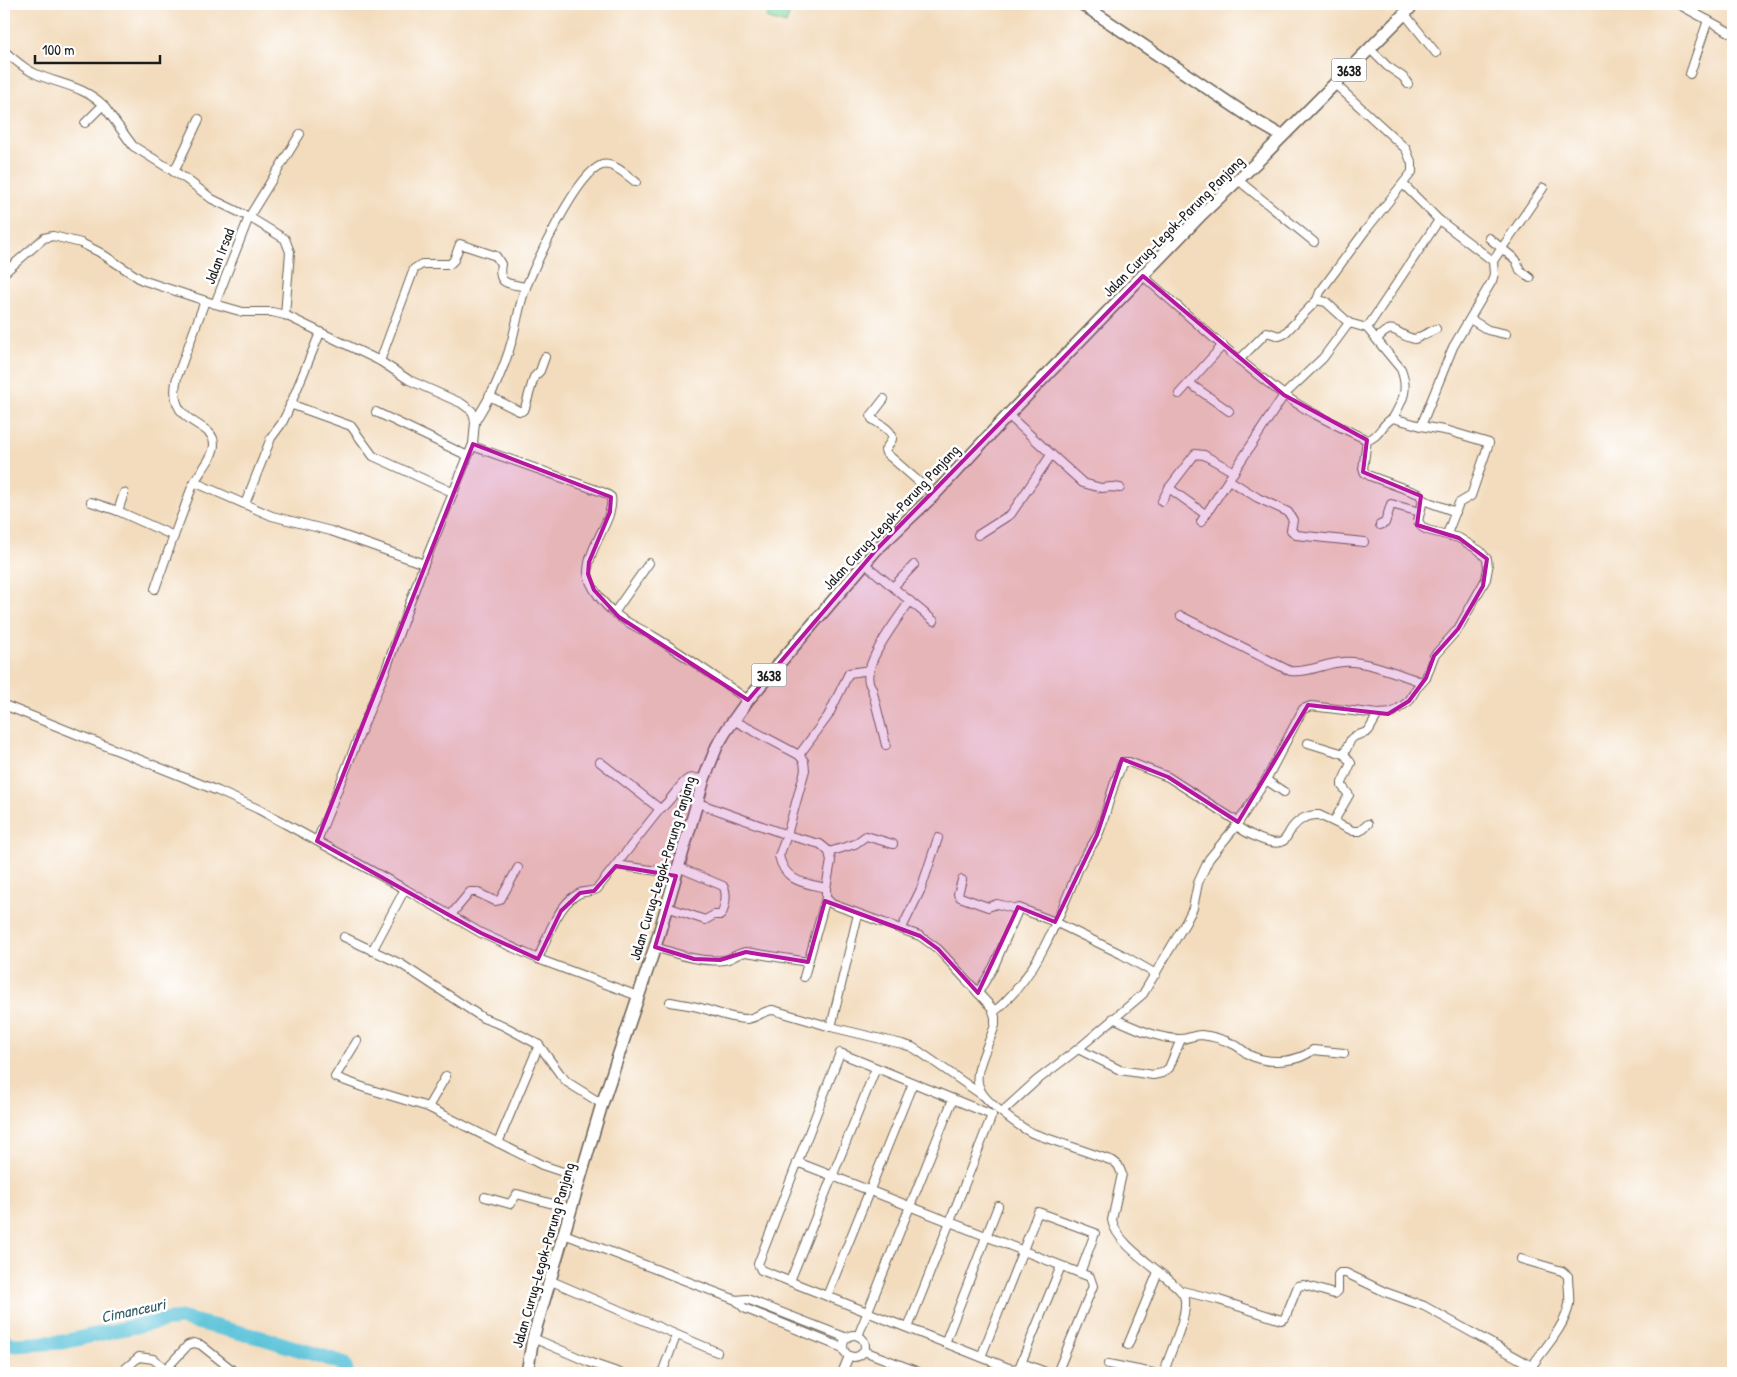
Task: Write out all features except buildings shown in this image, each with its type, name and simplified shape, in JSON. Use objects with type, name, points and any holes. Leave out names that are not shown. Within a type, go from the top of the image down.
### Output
[{"type":"main road","points":[[1082,4],[1256,121],[1282,136]]},
{"type":"main road","name":"Jalan Curug–Legok–Parung Panjang","points":[[527,1373],[533,1338],[570,1209],[602,1104],[655,947],[704,779],[717,746],[748,700],[876,550],[934,495],[1008,415],[1202,214],[1414,4]]},
{"type":"street","points":[[1678,4],[1733,34]]},
{"type":"street","points":[[1404,13],[1436,53]]},
{"type":"street","points":[[1690,74],[1708,20]]},
{"type":"street","points":[[1370,49],[1408,84]]},
{"type":"street","points":[[4,52],[28,70],[86,92],[103,105],[133,146],[186,179],[212,199],[280,235],[288,243],[290,252],[285,315]]},
{"type":"street","points":[[1239,360],[1267,332],[1279,336],[1284,334],[1316,300],[1365,230],[1412,172],[1412,164],[1406,149],[1335,84]]},
{"type":"street","points":[[85,123],[103,105]]},
{"type":"street","points":[[174,172],[199,119]]},
{"type":"street","name":"Jalan Irsad","points":[[215,304],[249,217],[300,134]]},
{"type":"street","points":[[475,422],[496,383],[510,348],[526,287],[566,205],[588,175],[601,166],[610,165],[636,182]]},
{"type":"street","points":[[1238,180],[1314,242]]},
{"type":"street","points":[[1403,184],[1439,220],[1493,261]]},
{"type":"street","points":[[1421,426],[1453,347],[1492,281],[1493,261],[1543,188]]},
{"type":"street","points":[[1368,328],[1439,220]]},
{"type":"street","points":[[4,273],[38,242],[52,236],[71,239],[89,246],[142,280],[244,312],[272,312],[285,315],[380,361],[409,380],[461,403],[472,411],[475,422],[473,444],[452,492],[386,669],[317,841]]},
{"type":"street","points":[[1489,238],[1516,260],[1522,273],[1530,278]]},
{"type":"street","points":[[380,361],[414,269],[422,264],[450,264],[454,260],[460,244],[496,256],[501,264],[499,274],[501,278],[507,283],[526,287]]},
{"type":"street","points":[[1143,276],[1239,360],[1284,396],[1366,440],[1377,436],[1388,420],[1393,418],[1406,392],[1404,378],[1396,363],[1368,328],[1349,323],[1326,302],[1316,300]]},
{"type":"street","points":[[155,589],[194,482],[213,450],[213,438],[183,414],[176,403],[175,387],[205,301]]},
{"type":"street","points":[[1470,319],[1488,330],[1506,334]]},
{"type":"street","points":[[1201,522],[1284,396],[1323,358],[1349,323]]},
{"type":"street","points":[[1377,339],[1388,329],[1395,330],[1415,340],[1436,329]]},
{"type":"street","points":[[245,504],[271,438],[282,423],[320,332]]},
{"type":"street","points":[[1179,394],[1223,345]]},
{"type":"street","points":[[489,396],[522,411],[525,408],[534,377],[540,371],[546,357]]},
{"type":"street","points":[[1189,383],[1228,411]]},
{"type":"street","points":[[884,399],[871,416],[892,436],[892,440],[885,450],[886,454],[934,495]]},
{"type":"street","points":[[290,404],[351,426],[373,456],[452,492]]},
{"type":"street","points":[[376,412],[468,456]]},
{"type":"street","points":[[1008,415],[1083,483],[1101,488],[1120,488]]},
{"type":"street","points":[[1393,418],[1449,431],[1489,443],[1471,496],[1459,503],[1448,534]]},
{"type":"street","points":[[1366,440],[1363,468],[1365,473],[1418,494],[1423,500],[1456,512]]},
{"type":"street","points":[[473,444],[475,447],[492,454],[610,496],[612,504],[610,512],[594,546],[589,562],[588,574],[594,590],[614,613],[677,652],[748,700]]},
{"type":"street","points":[[1162,501],[1169,488],[1195,454],[1204,455],[1234,472]]},
{"type":"street","points":[[978,535],[1012,514],[1051,455]]},
{"type":"street","points":[[1230,480],[1258,498],[1288,512],[1293,520],[1291,530],[1296,535],[1364,542]]},
{"type":"street","points":[[194,482],[272,516],[331,531],[424,564]]},
{"type":"street","points":[[1169,488],[1205,514]]},
{"type":"street","points":[[118,511],[124,493]]},
{"type":"street","points":[[1002,1112],[1036,1081],[1078,1049],[1143,994],[1193,908],[1198,884],[1209,859],[1237,824],[1266,780],[1301,712],[1306,707],[1311,706],[1388,714],[1403,707],[1428,674],[1434,656],[1458,629],[1483,586],[1488,568],[1487,559],[1480,551],[1459,538],[1422,527],[1418,521],[1423,500]]},
{"type":"street","points":[[90,502],[118,511],[174,536]]},
{"type":"street","points":[[1380,524],[1385,523],[1391,504],[1420,512]]},
{"type":"street","points":[[614,613],[650,562]]},
{"type":"street","points":[[865,564],[894,586],[934,621]]},
{"type":"street","points":[[894,586],[914,566]]},
{"type":"street","points":[[886,745],[872,689],[868,681],[870,670],[882,639],[910,601]]},
{"type":"street","points":[[1181,616],[1290,671],[1302,672],[1339,662],[1353,661],[1422,682]]},
{"type":"street","points":[[799,755],[828,716],[849,673],[870,670]]},
{"type":"street","points":[[4,705],[218,791],[258,809],[482,933],[538,959],[638,996]]},
{"type":"street","points":[[1344,754],[1351,739],[1369,730],[1378,714]]},
{"type":"street","points":[[734,720],[799,755],[804,761],[805,770],[779,856],[780,862],[788,875],[802,882],[826,888]]},
{"type":"street","points":[[1308,743],[1344,754],[1351,763],[1342,784],[1349,795],[1334,821]]},
{"type":"street","points":[[600,762],[660,809]]},
{"type":"street","points":[[994,1012],[1015,991],[1036,964],[1082,861],[1097,836],[1123,762],[1129,762],[1168,777],[1256,837],[1275,843],[1285,839],[1293,827],[1303,818],[1319,815],[1355,831],[1368,824]]},
{"type":"street","points":[[538,959],[561,910],[579,893],[597,889],[660,809],[668,803],[687,780],[693,778],[704,779]]},
{"type":"street","points":[[1266,780],[1284,792]]},
{"type":"street","points":[[698,802],[786,835],[820,844],[829,852],[831,861],[826,898],[804,977]]},
{"type":"street","points":[[829,852],[854,844],[866,836],[894,844]]},
{"type":"street","points":[[902,928],[921,889],[938,838]]},
{"type":"street","points":[[616,865],[677,872],[723,886],[726,894],[721,915],[714,915],[705,920],[667,907]]},
{"type":"street","points":[[450,916],[470,892],[476,892],[499,901],[518,868]]},
{"type":"street","points":[[962,880],[958,894],[960,897],[988,907],[997,904],[1022,909],[1055,922],[1121,954],[1156,974]]},
{"type":"street","points":[[372,951],[405,889]]},
{"type":"street","points":[[826,898],[832,904],[920,936],[938,949],[994,1012],[995,1025],[978,1072],[979,1087],[983,1096]]},
{"type":"street","points":[[978,993],[994,966],[1017,909]]},
{"type":"street","points":[[831,1027],[858,914]]},
{"type":"street","points":[[344,937],[410,970],[483,1018],[502,1025],[539,1045],[567,1082],[602,1104]]},
{"type":"street","points":[[655,947],[694,959],[726,960],[741,952],[746,952],[808,962]]},
{"type":"street","points":[[670,1002],[690,1005],[721,1015],[742,1018],[753,1018],[766,1011],[774,1010],[831,1027],[912,1047],[983,1096],[1011,1121],[1032,1133],[1114,1161],[1122,1174],[1112,1220],[1113,1227],[1122,1240],[1182,1291],[1219,1300],[1281,1320],[1285,1318],[1298,1286],[1304,1285],[1334,1294],[1338,1291],[1338,1275],[1346,1273],[1385,1292],[1424,1306],[1530,1365],[1537,1373]]},
{"type":"street","points":[[1113,1018],[1146,1033],[1181,1039],[1200,1035],[1208,1037],[1235,1045],[1253,1057],[1268,1060],[1297,1059],[1313,1050],[1344,1053]]},
{"type":"street","points":[[1078,1049],[1120,1070],[1153,1075],[1162,1073],[1168,1068],[1181,1039]]},
{"type":"street","points":[[357,1041],[335,1077],[428,1108],[542,1165],[581,1178]]},
{"type":"street","points":[[498,1143],[539,1045]]},
{"type":"street","points":[[908,1328],[992,1115],[840,1053],[758,1264],[761,1270],[790,1281],[945,1343],[1012,1369],[1025,1367],[1048,1373]]},
{"type":"street","points":[[790,1281],[876,1068]]},
{"type":"street","points":[[428,1108],[446,1076]]},
{"type":"street","points":[[827,1296],[913,1083]]},
{"type":"street","points":[[858,1336],[953,1099]]},
{"type":"street","points":[[797,1162],[1090,1277],[1093,1286],[1057,1373]]},
{"type":"street","points":[[486,1197],[510,1204],[515,1196],[520,1194],[570,1209]]},
{"type":"street","points":[[945,1343],[998,1206]]},
{"type":"street","points":[[981,1357],[1038,1212],[1095,1233],[1080,1273]]},
{"type":"street","points":[[564,1234],[736,1300],[744,1308],[843,1348]]},
{"type":"street","points":[[1521,1259],[1562,1271],[1568,1276],[1569,1306],[1549,1343],[1525,1373]]},
{"type":"street","points":[[1025,1367],[1061,1266]]},
{"type":"street","points":[[1128,1344],[1158,1272]]},
{"type":"street","points":[[549,1280],[717,1352]]},
{"type":"street","points":[[1164,1373],[1184,1314],[1186,1302],[1182,1291]]},
{"type":"street","points":[[736,1300],[747,1299],[847,1338]]},
{"type":"street","points":[[852,1335],[858,1336],[865,1343],[864,1351],[858,1357],[849,1356],[844,1352],[844,1341],[847,1338],[852,1335]]},
{"type":"street","points":[[662,1373],[676,1336]]},
{"type":"street","points":[[533,1338],[591,1363],[620,1373]]},
{"type":"street","points":[[120,1373],[138,1357],[153,1359],[169,1371],[188,1345],[194,1343],[201,1345],[236,1373]]},
{"type":"street","points":[[864,1351],[921,1373]]},
{"type":"street","points":[[842,1373],[849,1356]]},
{"type":"street","points":[[1108,1364],[1153,1373]]},
{"type":"highlighted area","points":[[1143,276],[1284,395],[1367,440],[1363,472],[1421,496],[1417,525],[1459,538],[1487,559],[1483,586],[1458,629],[1434,656],[1426,678],[1409,701],[1388,714],[1308,705],[1238,822],[1168,777],[1122,759],[1097,835],[1055,922],[1018,907],[978,993],[938,949],[920,936],[825,901],[808,962],[746,952],[720,960],[694,959],[655,947],[676,876],[616,866],[594,891],[580,893],[561,911],[538,959],[481,933],[317,841],[473,444],[611,497],[610,512],[589,562],[588,574],[594,590],[619,617],[748,700],[876,550]]},
{"type":"green space","points":[[771,4],[792,4],[786,24],[766,18]]},
{"type":"waterway","name":"Cimanceuri","points":[[4,1342],[15,1345],[63,1342],[180,1318],[266,1339],[343,1363],[347,1373]]}]
